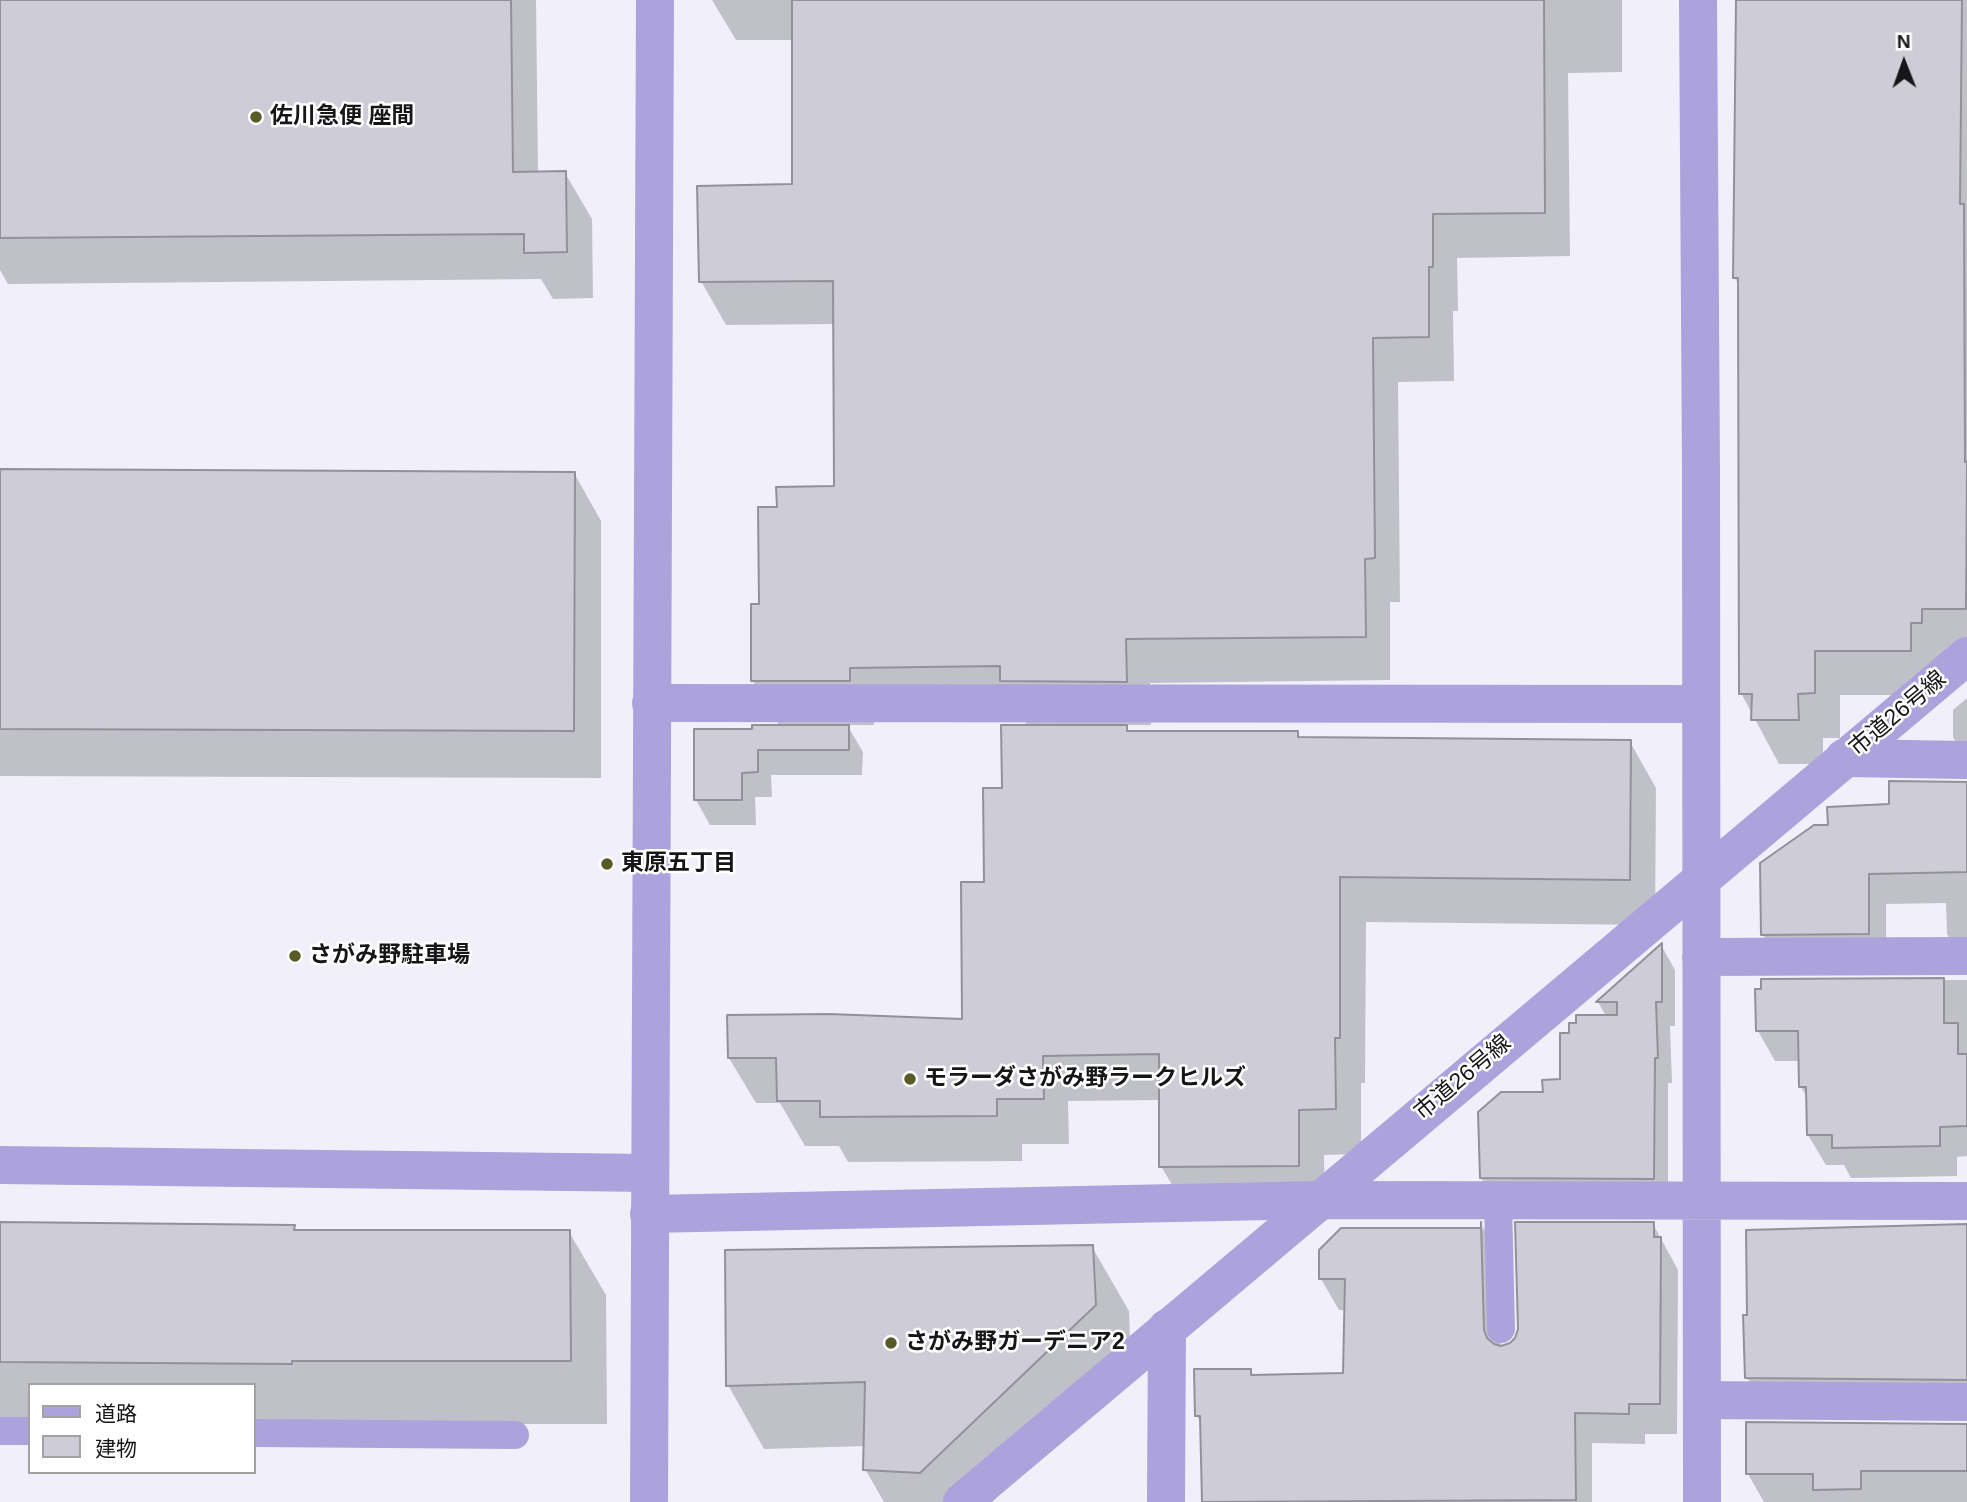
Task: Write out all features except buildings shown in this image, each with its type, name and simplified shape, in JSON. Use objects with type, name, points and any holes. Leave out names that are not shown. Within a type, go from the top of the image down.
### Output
[{"type":"street","points":[[649,1502],[655,0]]},
{"type":"street","points":[[1698,0],[1702,1502]]},
{"type":"street","name":"市道26号線","points":[[962,1502],[1967,656]]},
{"type":"street","points":[[651,703],[1701,704]]},
{"type":"street","points":[[1843,758],[1967,760]]},
{"type":"street","points":[[1701,957],[1967,956]]},
{"type":"street","points":[[0,1165],[650,1172]]},
{"type":"street","points":[[649,1214],[1318,1200],[1967,1201]]},
{"type":"street","points":[[1166,1502],[1167,1328]]},
{"type":"street","points":[[1702,1400],[1967,1402]]},
{"type":"lane","points":[[1498,1201],[1501,1329]]},
{"type":"lane","points":[[0,1431],[28,1431]]},
{"type":"lane","points":[[256,1433],[515,1435]]},
{"type":"place","name":"佐川急便 座間","points":[[256,117]]},
{"type":"place","name":"東原五丁目","points":[[607,864]]},
{"type":"place","name":"さがみ野駐車場","points":[[295,956]]},
{"type":"place","name":"モラーダさがみ野ラークヒルズ","points":[[910,1079]]},
{"type":"place","name":"さがみ野ガーデニア2","points":[[891,1343]]}]
